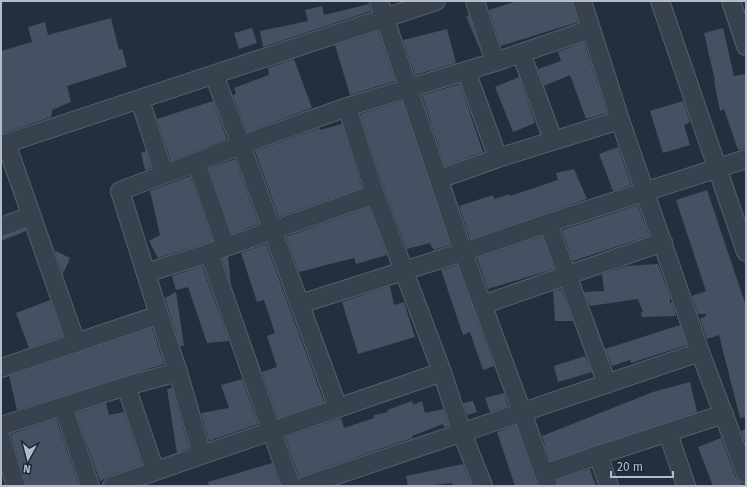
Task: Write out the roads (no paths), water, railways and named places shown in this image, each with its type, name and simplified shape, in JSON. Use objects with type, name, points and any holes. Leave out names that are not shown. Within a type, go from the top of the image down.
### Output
[{"type":"street","points":[[76,343],[32,216],[4,144],[214,76],[382,9],[436,1]]},
{"type":"street","points":[[475,1],[495,62]]},
{"type":"street","points":[[582,1],[620,120],[700,352],[746,474]]},
{"type":"street","points":[[660,1],[746,252]]},
{"type":"street","points":[[731,1],[743,26],[746,46]]},
{"type":"street","points":[[382,9],[463,252],[546,480],[598,455],[668,434],[724,414]]},
{"type":"street","points":[[202,455],[178,372],[120,191],[347,107],[495,62],[591,30]]},
{"type":"street","points":[[522,53],[553,140]]},
{"type":"street","points":[[466,71],[498,158]]},
{"type":"street","points":[[214,76],[338,408]]},
{"type":"street","points":[[140,100],[164,174]]},
{"type":"street","points":[[347,107],[403,271],[442,372],[462,433],[483,486]]},
{"type":"street","points":[[439,179],[553,140],[620,120]]},
{"type":"street","points":[[300,304],[746,159]]},
{"type":"street","points":[[196,162],[226,247]]},
{"type":"street","points":[[146,273],[226,247],[376,194]]},
{"type":"street","points":[[1,227],[32,216]]},
{"type":"street","points":[[548,223],[607,384]]},
{"type":"street","points":[[482,305],[663,242]]},
{"type":"street","points":[[209,252],[291,486]]},
{"type":"street","points":[[1,368],[159,315]]},
{"type":"street","points":[[304,486],[700,352]]},
{"type":"street","points":[[1,426],[126,386],[178,372]]},
{"type":"street","points":[[112,486],[442,372]]},
{"type":"street","points":[[126,386],[155,471]]},
{"type":"street","points":[[63,406],[90,486]]},
{"type":"street","points":[[668,434],[686,486]]},
{"type":"street","points":[[1,438],[16,486]]},
{"type":"street","points":[[598,455],[609,486]]}]
